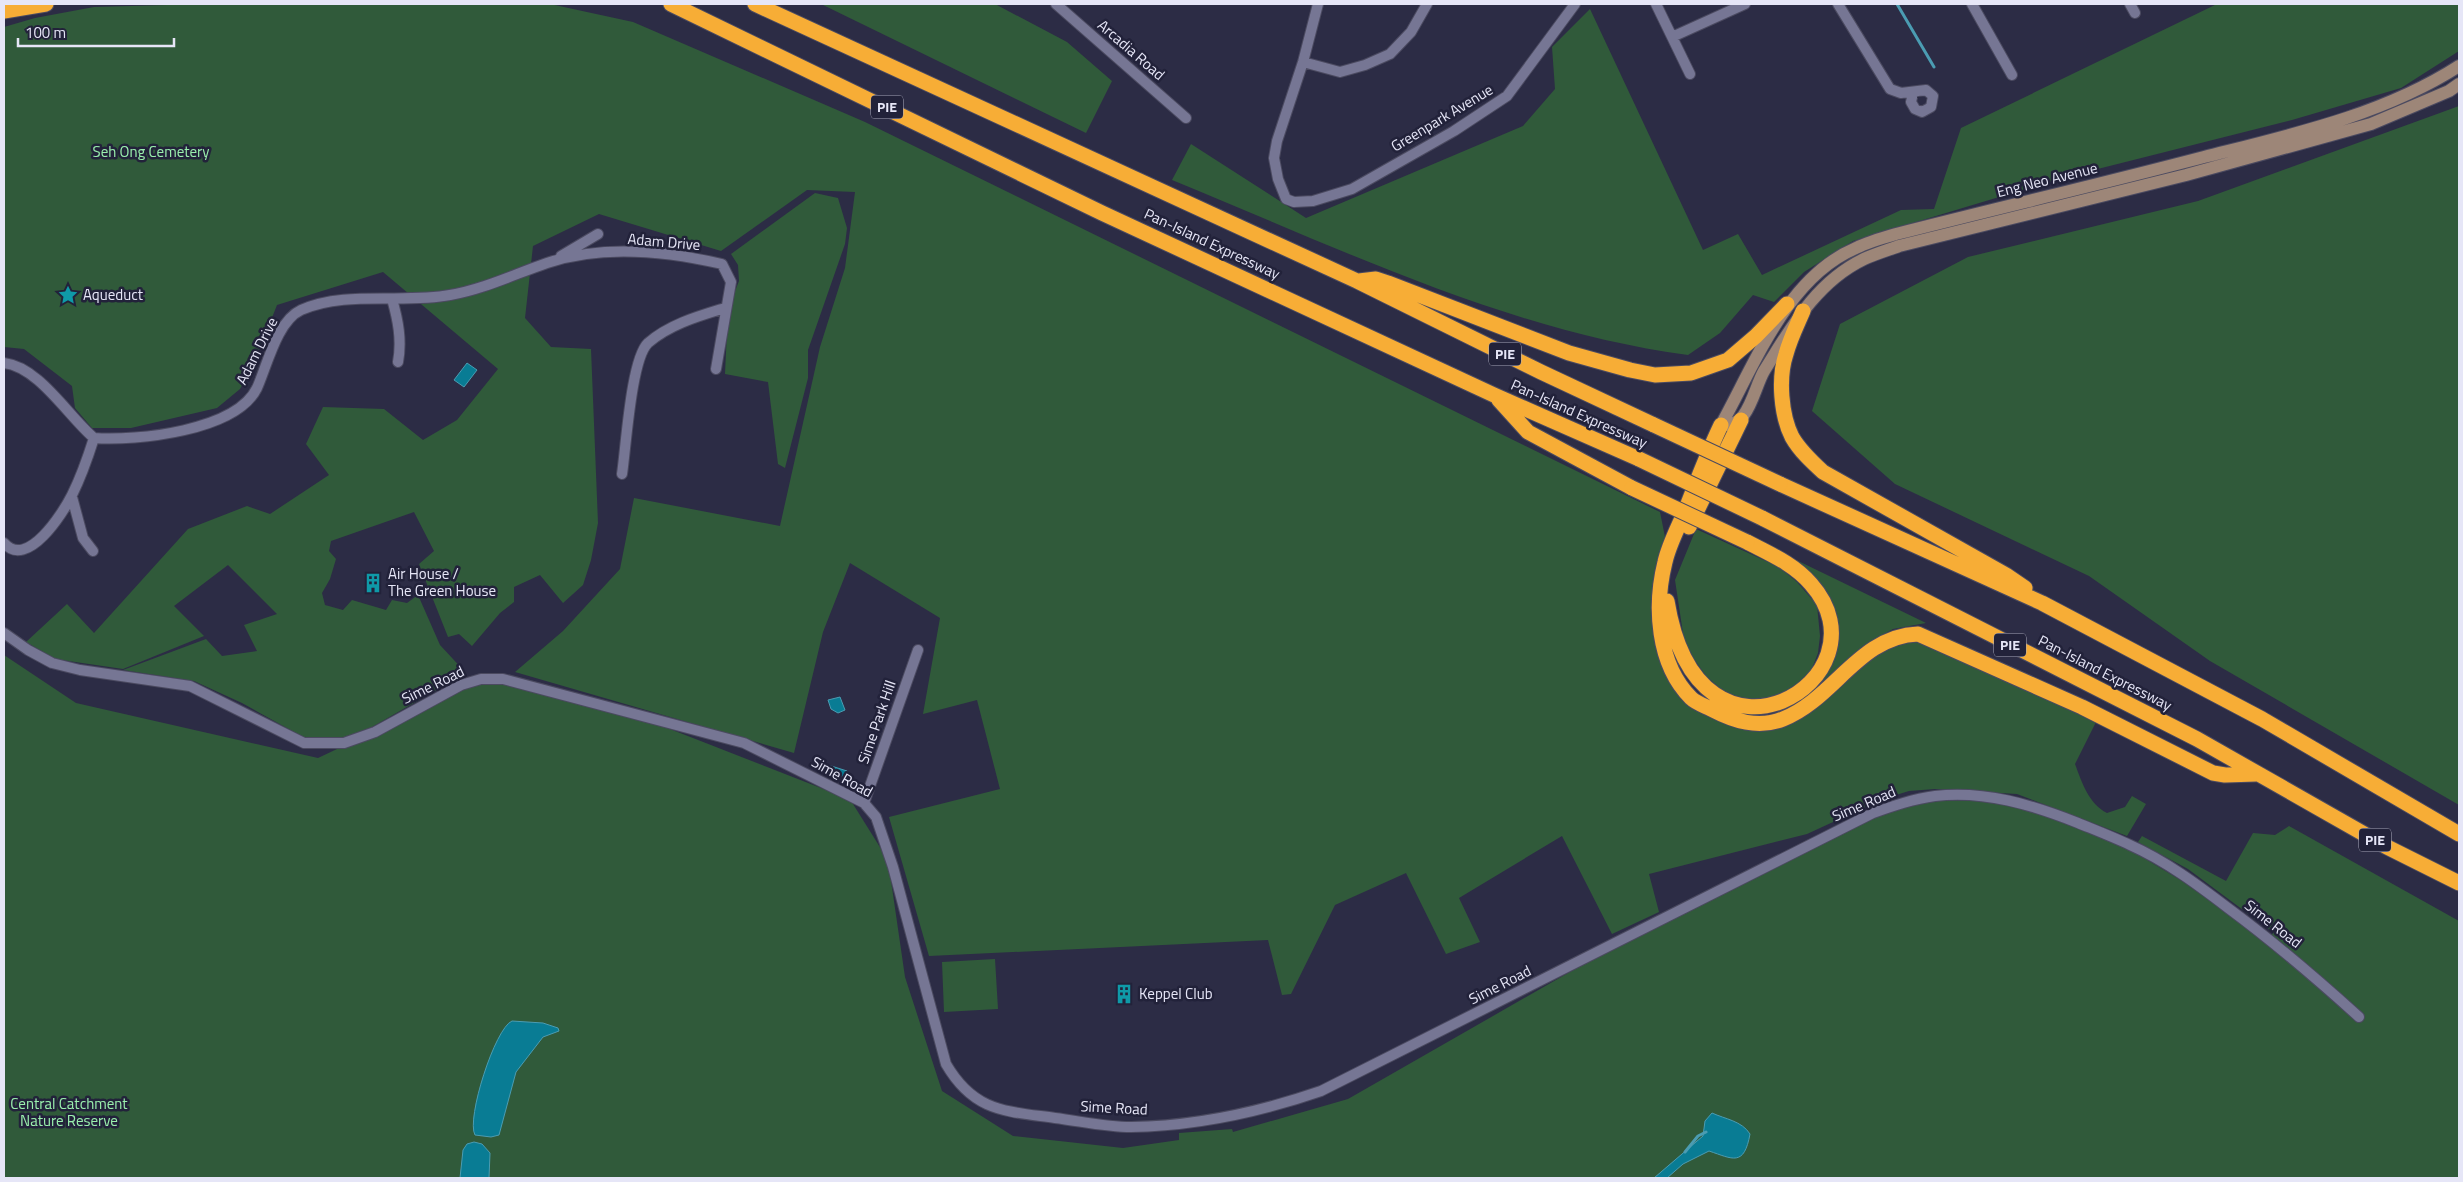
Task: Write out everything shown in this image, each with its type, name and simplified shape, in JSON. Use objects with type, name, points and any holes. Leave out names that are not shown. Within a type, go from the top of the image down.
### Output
[{"type":"highway","points":[[4,11],[46,4]]},
{"type":"highway","name":"Pan-Island Expressway","points":[[671,4],[1102,213],[1494,395],[1639,459],[1762,518],[2196,739],[2387,847],[2459,883]]},
{"type":"highway","name":"Pan-Island Expressway","points":[[755,4],[1357,281],[1541,372],[1780,484],[2042,603],[2262,719],[2459,834]]},
{"type":"highway","points":[[1357,281],[1380,280],[1569,352],[1630,370],[1655,375],[1691,373],[1728,360],[1756,336],[1788,304]]},
{"type":"highway","points":[[1803,311],[1785,355],[1782,383],[1785,411],[1792,436],[1805,455],[1823,472],[2006,575],[2042,603]]},
{"type":"highway","points":[[1494,395],[1528,432],[1632,488],[1748,542],[1776,557],[1799,572],[1811,584],[1826,609],[1830,630],[1827,655],[1812,682],[1792,698],[1764,708],[1744,707],[1729,703],[1697,677],[1685,660],[1676,641],[1667,598],[1668,581],[1688,531],[1741,420]]},
{"type":"highway","points":[[1721,425],[1665,561],[1660,600],[1660,626],[1670,667],[1692,699],[1732,720],[1756,724],[1781,720],[1800,711],[1813,701],[1871,649],[1904,634],[1918,634],[2082,707],[2213,772],[2225,775],[2256,774]]},
{"type":"main road","name":"Eng Neo Avenue","points":[[1721,425],[1788,304],[1810,280],[1854,248],[1896,234],[2266,141],[2367,112],[2440,78],[2459,66]]},
{"type":"main road","name":"Eng Neo Avenue","points":[[1741,420],[1760,378],[1803,311],[1825,286],[1842,272],[1864,259],[1900,246],[2186,175],[2371,124],[2449,91],[2459,84]]},
{"type":"main road","points":[[1721,425],[1729,426],[1741,420]]},
{"type":"street","name":"Arcadia Road","points":[[1056,4],[1186,118]]},
{"type":"street","points":[[1318,4],[1303,62],[1340,72],[1358,68],[1390,54],[1411,32],[1427,4]]},
{"type":"street","name":"Greenpark Avenue","points":[[1303,62],[1282,121],[1274,158],[1278,180],[1286,199],[1294,202],[1313,201],[1352,189],[1498,104],[1507,96],[1575,4]]},
{"type":"street","points":[[1656,4],[1690,74]]},
{"type":"street","points":[[1672,38],[1745,4]]},
{"type":"street","points":[[1838,4],[1890,89],[1901,93],[1913,93]]},
{"type":"street","points":[[1972,4],[2012,75]]},
{"type":"street","name":"Adam Drive","points":[[547,263],[598,234]]},
{"type":"street","name":"Adam Drive","points":[[94,438],[144,437],[187,428],[228,416],[247,402],[256,390],[278,337],[291,317],[299,311],[313,306],[337,301],[450,296],[480,288],[547,263],[593,253],[631,253],[681,255],[722,264],[731,282],[725,308]]},
{"type":"street","points":[[392,299],[400,329],[401,347],[398,362]]},
{"type":"street","points":[[622,474],[635,372],[647,344],[685,320],[725,308],[716,369]]},
{"type":"street","points":[[4,363],[22,369],[37,381],[94,438],[72,496],[54,524],[35,544],[27,548],[18,550],[8,548],[4,543]]},
{"type":"street","points":[[72,496],[83,538],[93,551]]},
{"type":"street","name":"Sime Road","points":[[4,632],[28,650],[52,664],[80,670],[190,686],[304,743],[344,743],[376,732],[461,685],[481,678],[503,679],[744,743],[864,803],[876,817],[893,867],[946,1064],[955,1080],[970,1095],[1001,1110],[1100,1125],[1143,1126],[1242,1115],[1321,1091],[1873,813],[1905,802],[1936,796],[1986,796],[2015,801],[2058,815],[2131,845],[2186,876],[2213,896],[2283,949],[2359,1016]]},
{"type":"street","name":"Sime Park Hill","points":[[864,803],[918,650]]},
{"type":"green space","name":"Seh Ong Cemetery","points":[[204,4],[550,4],[633,22],[865,122],[1660,512],[1667,547],[1666,658],[1691,694],[1732,715],[1759,719],[1787,713],[1896,631],[1921,628],[2099,716],[2075,764],[2087,792],[2095,804],[2107,813],[2125,807],[2132,796],[2146,804],[2127,836],[2017,794],[1935,789],[1909,791],[1883,799],[1807,834],[1649,874],[1659,912],[1612,934],[1562,836],[1459,898],[1480,942],[1446,954],[1406,873],[1335,905],[1291,994],[1282,995],[1268,940],[929,956],[889,817],[1000,789],[977,700],[923,714],[940,618],[850,563],[823,632],[794,753],[515,672],[563,631],[620,569],[634,498],[780,526],[820,347],[845,268],[855,192],[807,190],[721,251],[599,214],[533,246],[525,318],[551,347],[591,349],[598,523],[591,560],[583,585],[563,603],[540,575],[514,587],[514,602],[500,613],[472,646],[459,634],[448,637],[419,564],[434,551],[414,512],[331,541],[329,551],[336,559],[330,579],[322,593],[325,605],[343,610],[352,600],[386,610],[392,600],[407,603],[418,595],[440,645],[466,673],[372,727],[342,738],[303,737],[242,703],[194,681],[123,670],[206,639],[222,656],[257,651],[244,625],[277,614],[228,565],[174,606],[204,636],[123,669],[55,659],[26,642],[67,604],[94,633],[188,529],[247,506],[270,514],[329,475],[306,444],[323,407],[384,409],[423,440],[457,420],[498,369],[383,272],[277,305],[256,358],[240,389],[217,408],[131,428],[92,428],[75,408],[72,386],[24,349],[4,347],[4,27],[35,18],[94,7]]},
{"type":"green space","points":[[821,4],[995,4],[1067,42],[1112,81],[1086,133]]},
{"type":"green space","points":[[2217,4],[2459,4],[2459,51],[2401,88],[2292,120],[2062,178],[1853,241],[1804,272],[1774,302],[1753,295],[1720,333],[1688,355],[1621,343],[1555,327],[1490,307],[1361,259],[1172,180],[1191,144],[1306,218],[1523,126],[1555,89],[1552,47],[1590,9],[1703,250],[1738,234],[1762,275],[1901,210],[1934,209],[1961,128]]},
{"type":"green space","points":[[2459,106],[2459,805],[2210,661],[2089,576],[1895,484],[1812,411],[1840,324],[1968,257],[2198,201]]},
{"type":"green space","points":[[815,193],[838,198],[847,228],[845,244],[808,350],[808,378],[785,468],[778,464],[768,382],[725,374],[728,309],[739,281],[738,265],[731,254]]},
{"type":"green space","points":[[1696,529],[1779,567],[1797,582],[1817,605],[1820,636],[1818,653],[1811,671],[1799,684],[1781,696],[1761,702],[1739,700],[1722,690],[1706,676],[1684,640],[1675,580]]},
{"type":"green space","points":[[1790,557],[1926,623],[1893,629],[1874,640],[1819,688],[1817,683],[1835,624]]},
{"type":"green space","name":"Central Catchment Nature Reserve","points":[[4,655],[76,703],[318,758],[485,679],[652,722],[826,790],[848,796],[888,860],[905,977],[942,1091],[1013,1136],[1123,1148],[1179,1140],[1179,1133],[1232,1129],[1233,1132],[1348,1099],[1631,937],[1888,809],[1935,800],[1986,801],[2013,806],[2057,819],[2129,849],[2182,881],[2263,939],[2274,933],[2188,869],[2138,842],[2142,836],[2226,881],[2253,833],[2275,835],[2289,826],[2459,921],[2459,1178],[4,1178]]},
{"type":"green space","points":[[995,959],[998,1009],[944,1012],[942,962]]},
{"type":"water","points":[[467,363],[477,370],[464,387],[454,380]]},
{"type":"water","points":[[840,697],[845,710],[838,713],[831,709],[828,700]]},
{"type":"water","points":[[825,764],[847,771],[845,777],[823,770]]},
{"type":"water","points":[[512,1021],[543,1023],[558,1028],[559,1031],[543,1037],[516,1072],[499,1135],[491,1137],[475,1135],[473,1126],[478,1094],[490,1056],[505,1027]]},
{"type":"water","points":[[1712,1113],[1738,1123],[1750,1134],[1748,1145],[1741,1156],[1731,1158],[1709,1151],[1683,1164],[1667,1178],[1654,1178],[1703,1136],[1705,1121]]},
{"type":"water","points":[[474,1142],[482,1144],[490,1153],[489,1178],[460,1178],[463,1150],[467,1144]]},
{"type":"waterway","points":[[1897,4],[1934,67]]},
{"type":"waterway","points":[[1685,1152],[1698,1136],[1706,1132]]},
{"type":"place","name":"Aqueduct","points":[[68,295]]},
{"type":"place","name":"Air House / The Green House","points":[[373,583]]},
{"type":"place","name":"Keppel Club","points":[[1124,994]]}]
